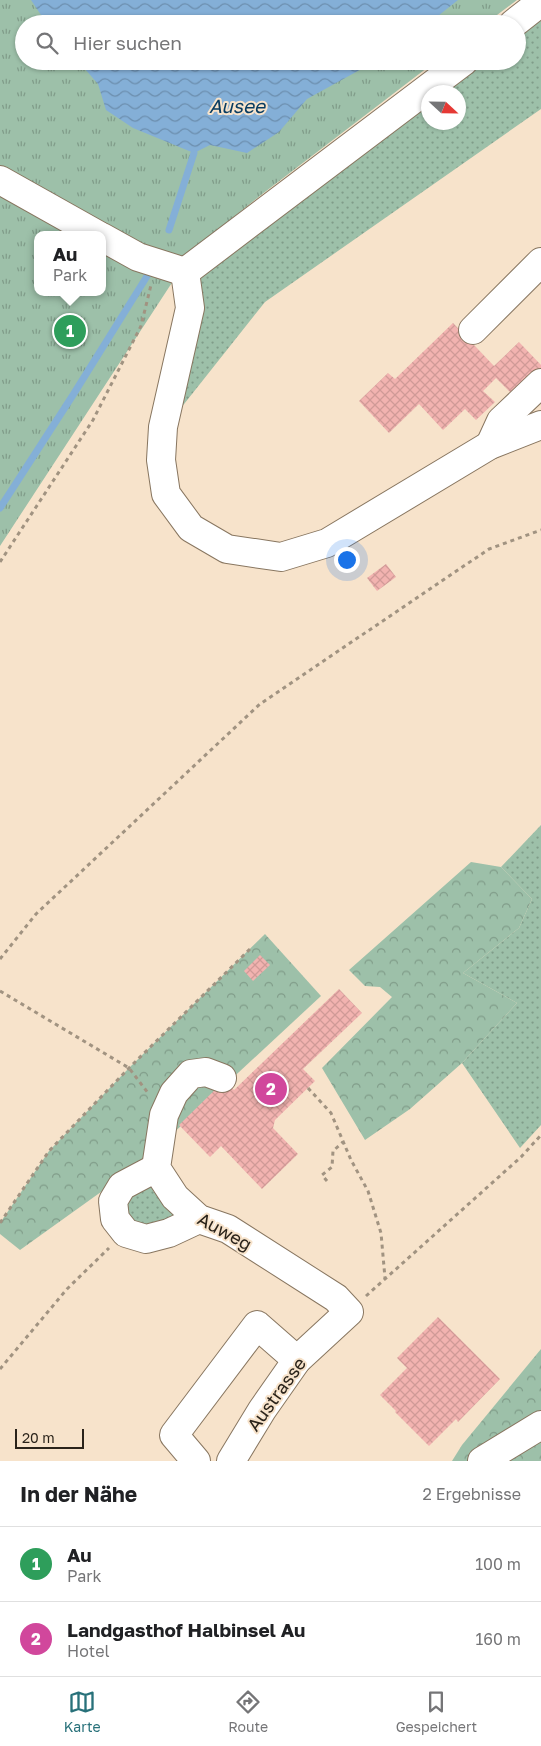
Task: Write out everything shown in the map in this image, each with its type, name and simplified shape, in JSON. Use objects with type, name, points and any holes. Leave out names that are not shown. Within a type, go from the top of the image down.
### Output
[{"type":"lane","points":[[524,15],[541,2]]},
{"type":"lane","points":[[185,272],[452,70]]},
{"type":"lane","points":[[0,180],[91,231]]},
{"type":"lane","points":[[106,240],[138,257],[185,272]]},
{"type":"lane","points":[[473,330],[541,262]]},
{"type":"lane","points":[[185,272],[190,308],[163,427],[160,460],[166,494],[191,528],[227,549],[281,557],[327,543],[490,445],[541,425]]},
{"type":"lane","points":[[490,445],[501,421],[541,383]]},
{"type":"lane","points":[[199,1219],[168,1233],[146,1239],[126,1233],[115,1219],[113,1202],[122,1186],[156,1168],[164,1115],[174,1093],[192,1074],[206,1072],[222,1078]]},
{"type":"lane","name":"Auweg","points":[[156,1168],[175,1197],[199,1219],[228,1229],[336,1298],[350,1312]]},
{"type":"lane","name":"Austrasse","points":[[231,1461],[262,1410],[297,1360],[350,1312]]},
{"type":"lane","points":[[196,1461],[174,1435],[257,1325],[297,1360]]},
{"type":"lane","points":[[482,1461],[541,1425]]},
{"type":"path","points":[[0,562],[93,420],[141,326],[156,264]]},
{"type":"path","points":[[0,959],[36,914],[260,704],[489,549],[541,530]]},
{"type":"path","points":[[0,1222],[49,1151],[251,948]]},
{"type":"path","points":[[0,990],[130,1068]]},
{"type":"path","points":[[308,1088],[331,1113],[351,1160],[368,1190],[381,1233],[385,1278]]},
{"type":"path","points":[[350,1312],[385,1278],[522,1157],[541,1135]]},
{"type":"path","points":[[327,1181],[322,1175],[332,1167],[333,1151],[343,1142]]},
{"type":"path","points":[[0,1369],[67,1289],[126,1233]]},
{"type":"green space","points":[[0,0],[517,0],[497,15],[15,15],[15,70],[424,70],[261,195],[194,249],[0,546]]},
{"type":"green space","points":[[541,1],[541,109],[265,302],[173,418],[185,272],[421,92],[421,130],[466,130],[466,85],[430,85],[450,70],[526,70],[526,15]]},
{"type":"green space","points":[[541,825],[541,1125],[520,1148],[462,1063],[517,1003],[463,973],[519,928],[532,899],[501,867]]},
{"type":"green space","points":[[471,862],[501,867],[532,899],[519,928],[463,973],[517,1003],[462,1063],[410,1109],[365,1140],[322,1068],[392,997],[380,987],[365,986],[349,970]]},
{"type":"green space","points":[[265,934],[321,996],[140,1164],[20,1250],[0,1234],[0,1223],[49,1151],[129,1068]]},
{"type":"green space","points":[[154,1183],[153,1191],[176,1212],[168,1223],[133,1229],[124,1199]]},
{"type":"green space","points":[[541,1349],[541,1461],[452,1461],[462,1445]]},
{"type":"water","points":[[31,0],[458,0],[439,15],[41,15]]},
{"type":"water","name":"Ausee","points":[[86,70],[360,70],[307,99],[279,132],[247,153],[210,145],[194,153],[133,128],[106,110],[98,84]]},
{"type":"building","points":[[453,323],[494,366],[519,342],[541,365],[541,374],[516,398],[496,378],[483,391],[495,402],[476,420],[465,409],[443,430],[419,404],[389,433],[359,401],[388,373],[395,379]]},
{"type":"building","points":[[386,564],[396,577],[377,591],[367,578]]},
{"type":"building","points":[[260,955],[270,965],[253,981],[244,971]]},
{"type":"building","points":[[339,989],[362,1013],[303,1069],[315,1081],[275,1120],[273,1128],[298,1154],[262,1189],[221,1146],[210,1157],[179,1125],[225,1080],[234,1090]]},
{"type":"building","points":[[438,1317],[500,1379],[458,1422],[456,1419],[429,1446],[380,1395],[407,1368],[397,1358]]},
{"type":"waterway","points":[[169,230],[194,153]]},
{"type":"waterway","points":[[0,508],[149,273]]},
{"type":"place","name":"Au","points":[[70,331]]},
{"type":"place","name":"Landgasthof Halbinsel Au","points":[[271,1089]]}]
